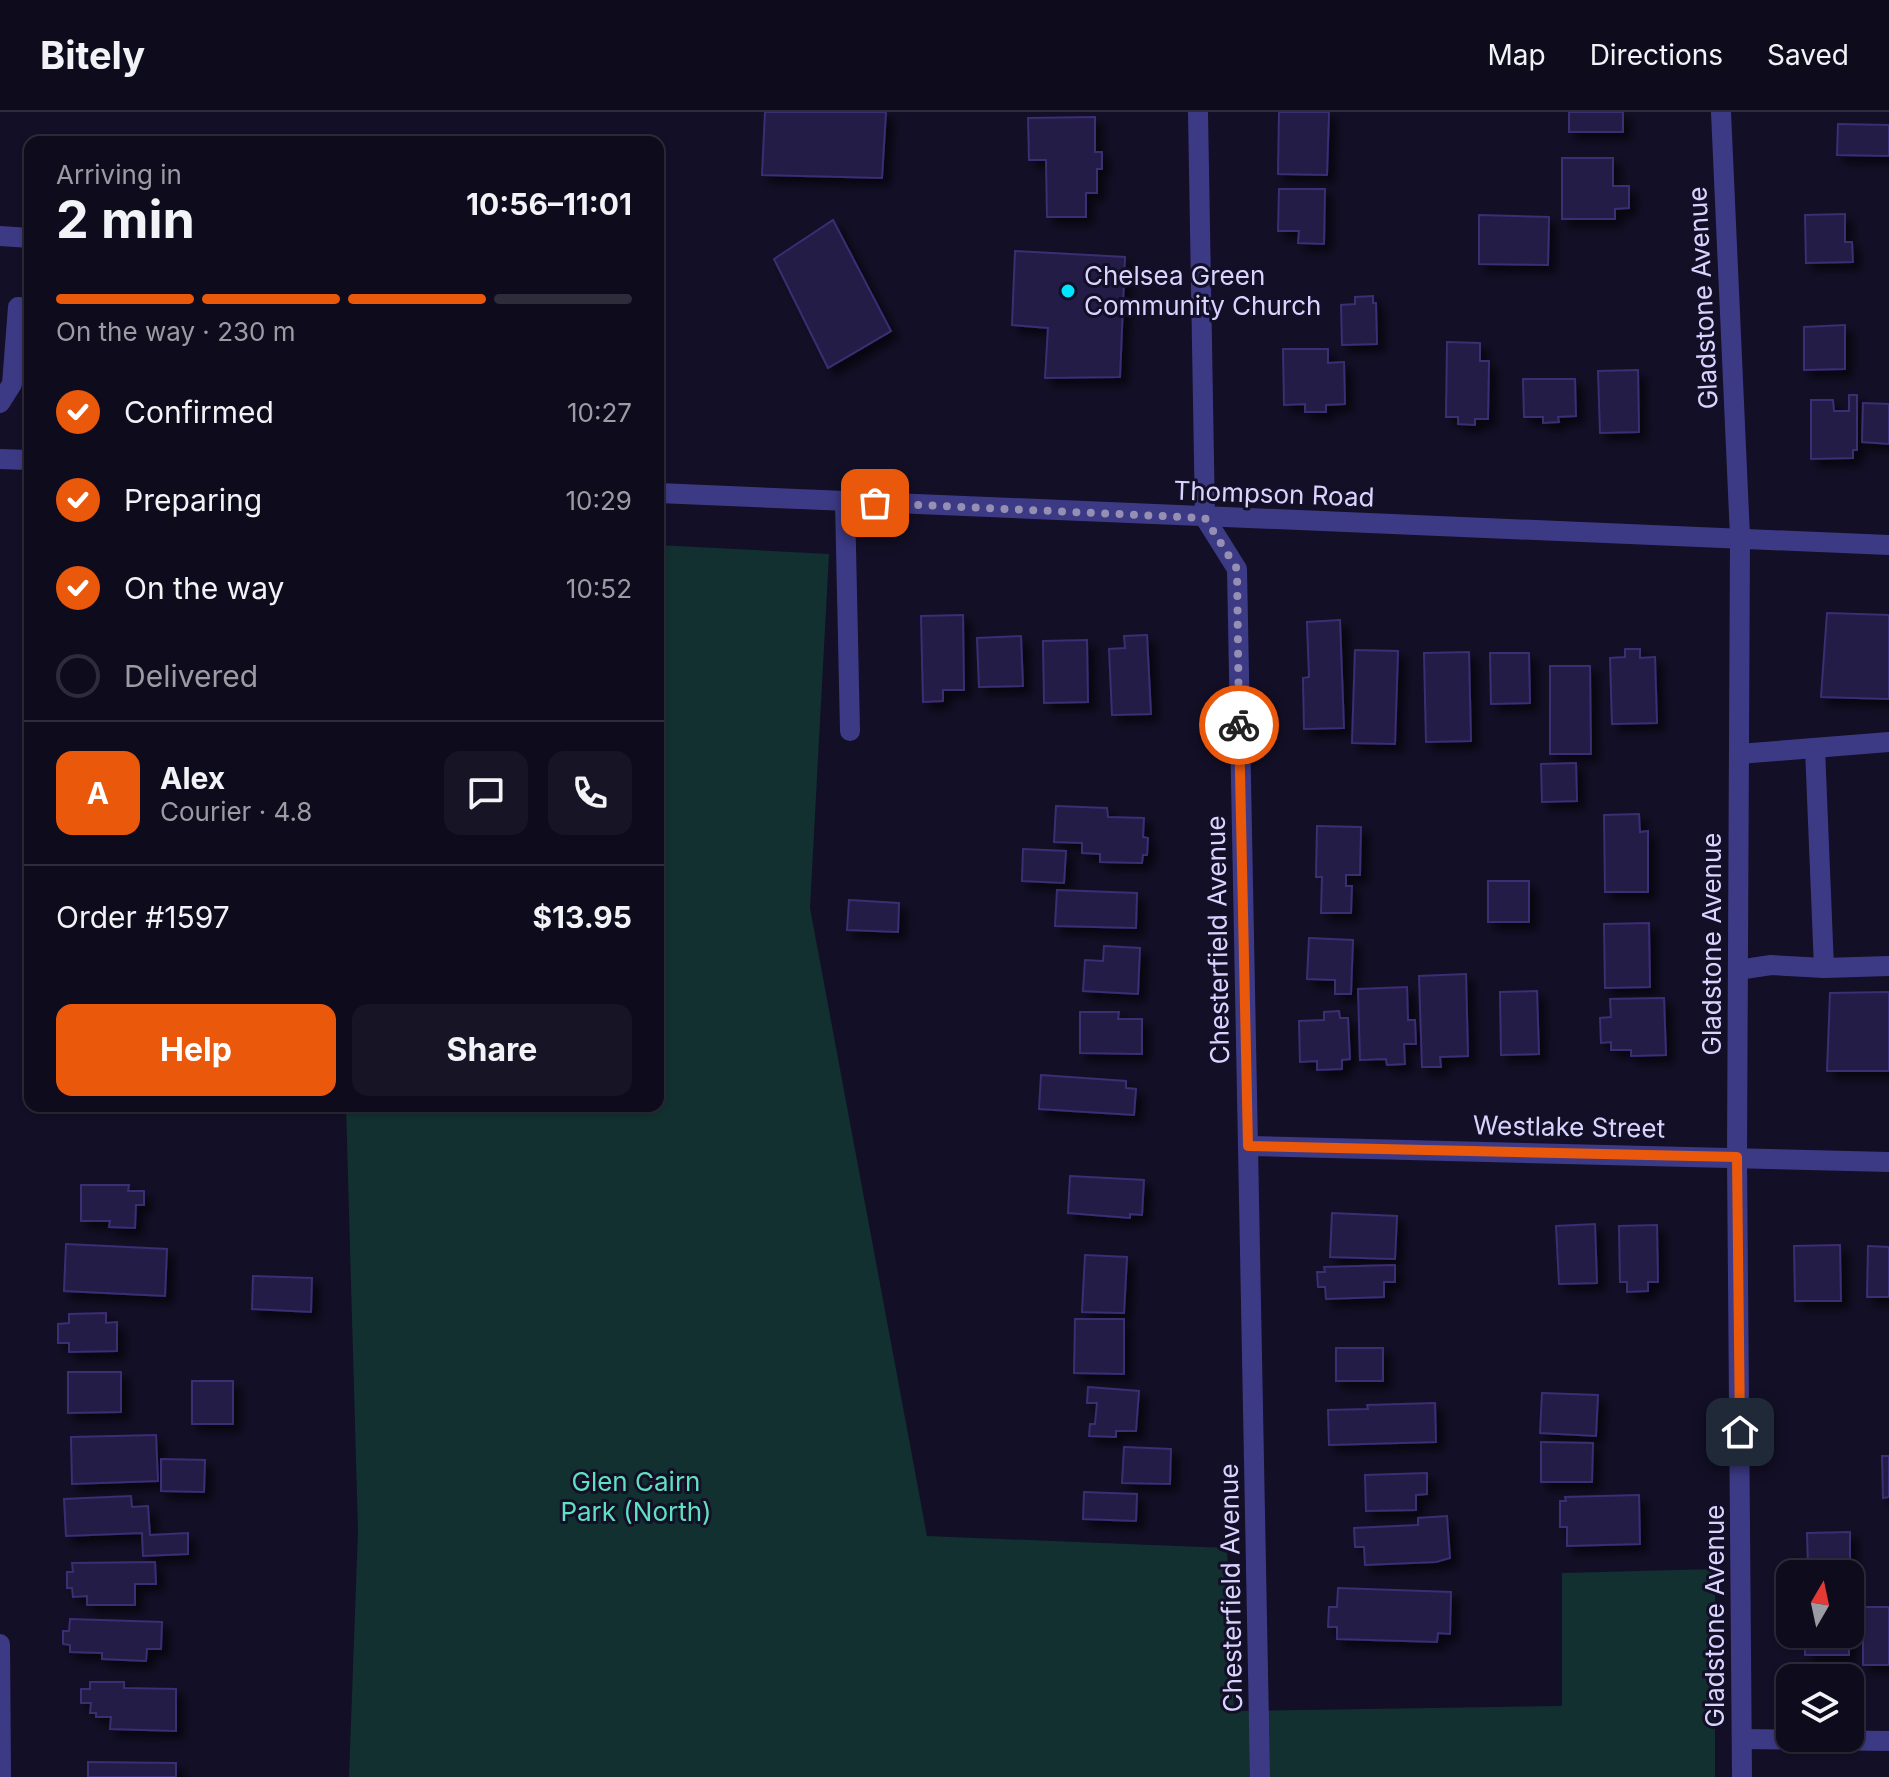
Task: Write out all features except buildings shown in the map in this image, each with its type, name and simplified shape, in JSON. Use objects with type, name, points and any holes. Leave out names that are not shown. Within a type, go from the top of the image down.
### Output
[{"type":"street","points":[[1198,112],[1205,518]]},
{"type":"street","name":"Gladstone Avenue","points":[[1721,112],[1740,537],[1737,1157],[1742,1777]]},
{"type":"street","points":[[0,236],[24,238]]},
{"type":"street","points":[[0,403],[12,384],[24,307]]},
{"type":"street","points":[[0,459],[24,460]]},
{"type":"street","name":"Thompson Road","points":[[664,493],[1889,545]]},
{"type":"street","points":[[845,502],[850,731]]},
{"type":"street","name":"Chesterfield Avenue","points":[[1205,518],[1237,569],[1260,1777]]},
{"type":"street","points":[[1739,754],[1889,742]]},
{"type":"street","points":[[1815,748],[1824,968]]},
{"type":"street","points":[[1738,970],[1771,965],[1824,968],[1889,966]]},
{"type":"street","name":"Westlake Street","points":[[1248,1146],[1889,1162]]},
{"type":"street","points":[[0,1644],[1,1777]]},
{"type":"street","points":[[1742,1739],[1889,1741]]},
{"type":"green space","name":"Glen Cairn Park (North)","points":[[664,545],[829,554],[810,908],[927,1536],[1227,1548],[1234,1711],[1562,1706],[1562,1573],[1715,1569],[1715,1777],[349,1777],[358,1530],[346,1112],[664,1112]]},
{"type":"way so far","points":[[875,503],[1205,518],[1237,569],[1239,725]]},
{"type":"place","name":"Chelsea Green Community Church","points":[[1068,291]]},
{"type":"route","points":[[1239,725],[1248,1146],[1737,1157],[1740,1432]]}]
